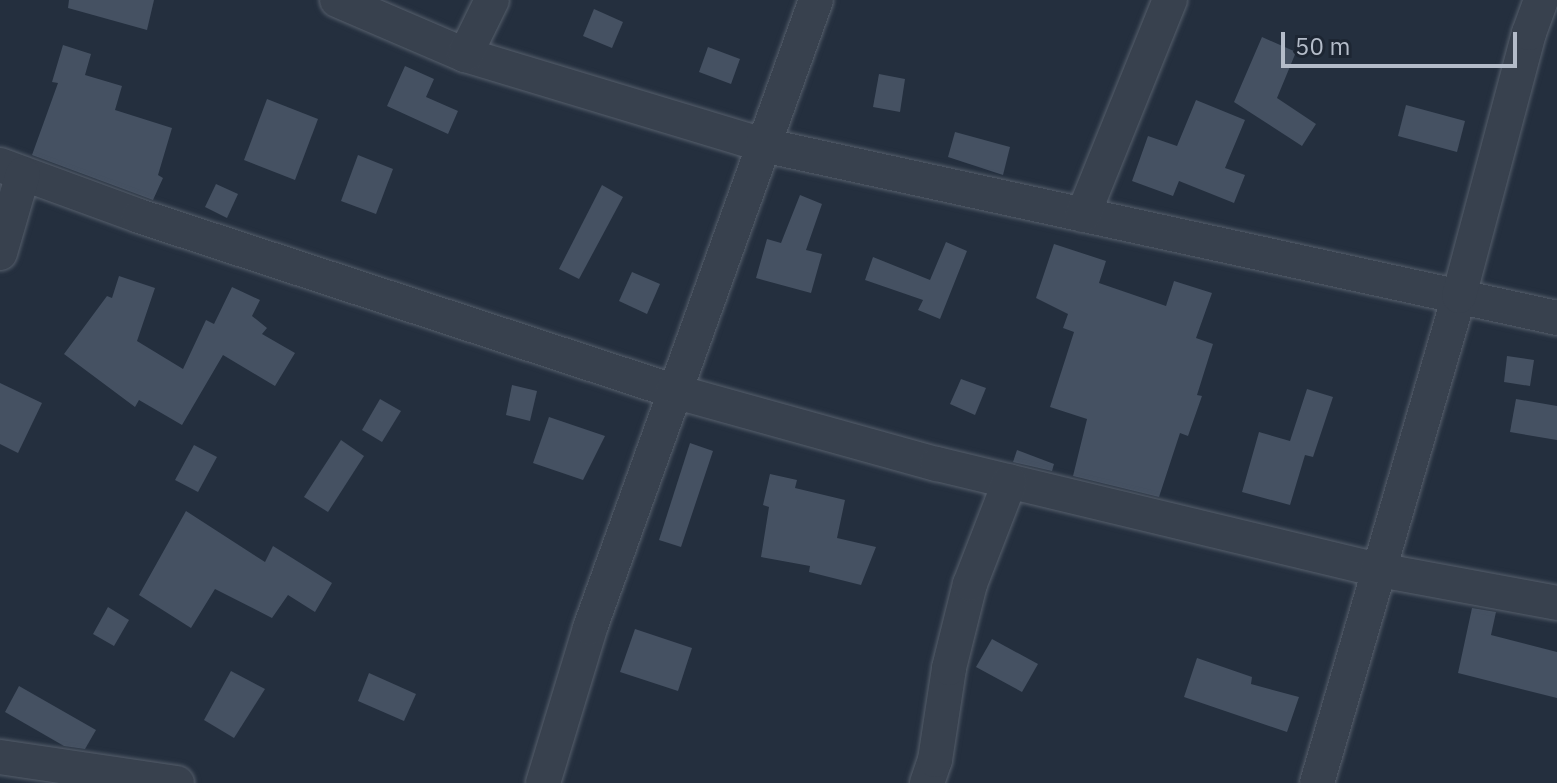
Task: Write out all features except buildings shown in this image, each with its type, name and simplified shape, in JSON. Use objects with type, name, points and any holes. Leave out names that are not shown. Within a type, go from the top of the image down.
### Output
[{"type":"street","points":[[337,0],[465,55],[763,145],[1557,318]]},
{"type":"street","points":[[465,55],[492,0]]},
{"type":"street","points":[[543,783],[590,628],[816,0]]},
{"type":"street","points":[[1083,215],[1170,0]]},
{"type":"street","points":[[1317,783],[1459,296],[1529,33],[1541,0]]},
{"type":"street","points":[[0,253],[12,170],[139,216],[673,391],[1010,481],[1379,570],[1557,603]]},
{"type":"street","points":[[927,783],[935,760],[949,668],[970,584],[1010,481]]},
{"type":"street","points":[[0,757],[177,783]]}]
